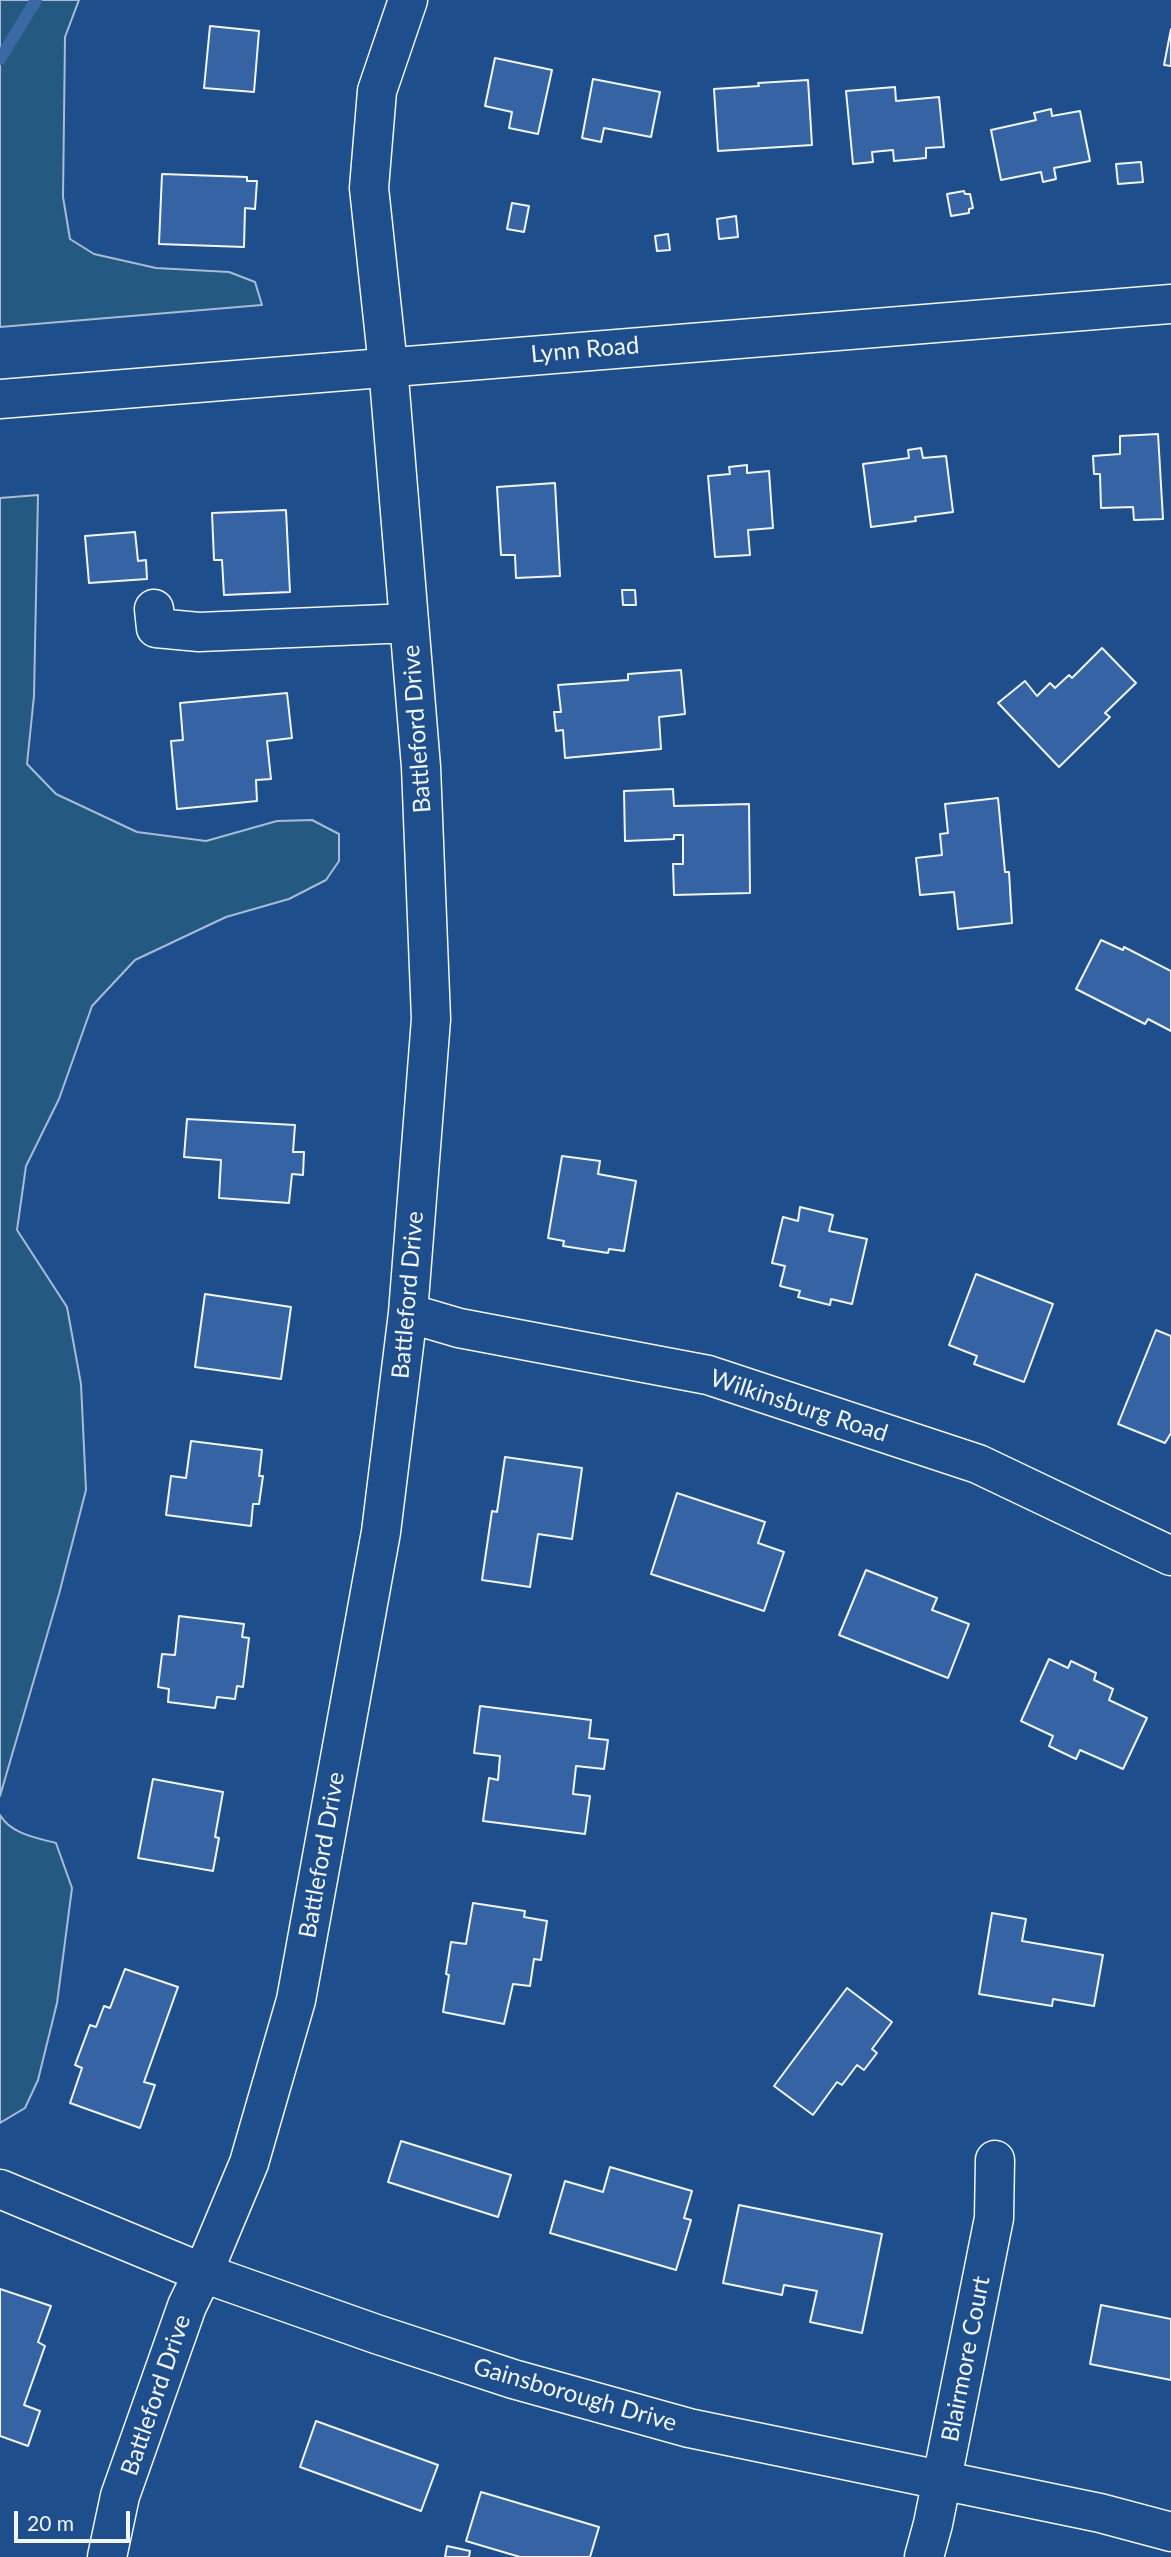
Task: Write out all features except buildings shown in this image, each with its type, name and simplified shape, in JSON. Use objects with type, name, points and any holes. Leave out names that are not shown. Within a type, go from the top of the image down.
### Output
[{"type":"street","name":"Battleford Drive","points":[[107,2557],[120,2496],[187,2306],[249,2163],[296,2000],[381,1532],[408,1313],[431,1019],[421,767],[388,366],[369,188],[377,91],[408,0]]},
{"type":"street","name":"Lynn Road","points":[[0,399],[1171,304]]},
{"type":"street","points":[[154,609],[156,628],[199,632],[409,623]]},
{"type":"street","name":"Wilkinsburg Road","points":[[408,1313],[459,1328],[708,1375],[978,1464],[1171,1556]]},
{"type":"street","name":"Blairmore Court","points":[[924,2557],[994,2218],[995,2160]]},
{"type":"street","name":"Gainsborough Drive","points":[[0,2189],[203,2273],[376,2334],[538,2386],[689,2428],[1100,2513],[1171,2532]]},
{"type":"shaded area","points":[[0,0],[79,0],[65,37],[63,197],[70,239],[94,254],[156,268],[229,272],[255,282],[262,305],[0,327]]},
{"type":"shaded area","points":[[38,495],[34,696],[27,764],[56,794],[137,832],[206,841],[277,821],[312,820],[339,834],[339,861],[326,880],[289,899],[226,917],[135,960],[92,1006],[59,1099],[26,1166],[17,1230],[67,1307],[81,1384],[86,1490],[59,1594],[0,1796],[0,498]]},
{"type":"shaded area","points":[[0,1815],[18,1831],[56,1843],[72,1888],[57,2003],[38,2080],[25,2108],[0,2123]]},
{"type":"waterway","points":[[0,59],[36,0]]}]
